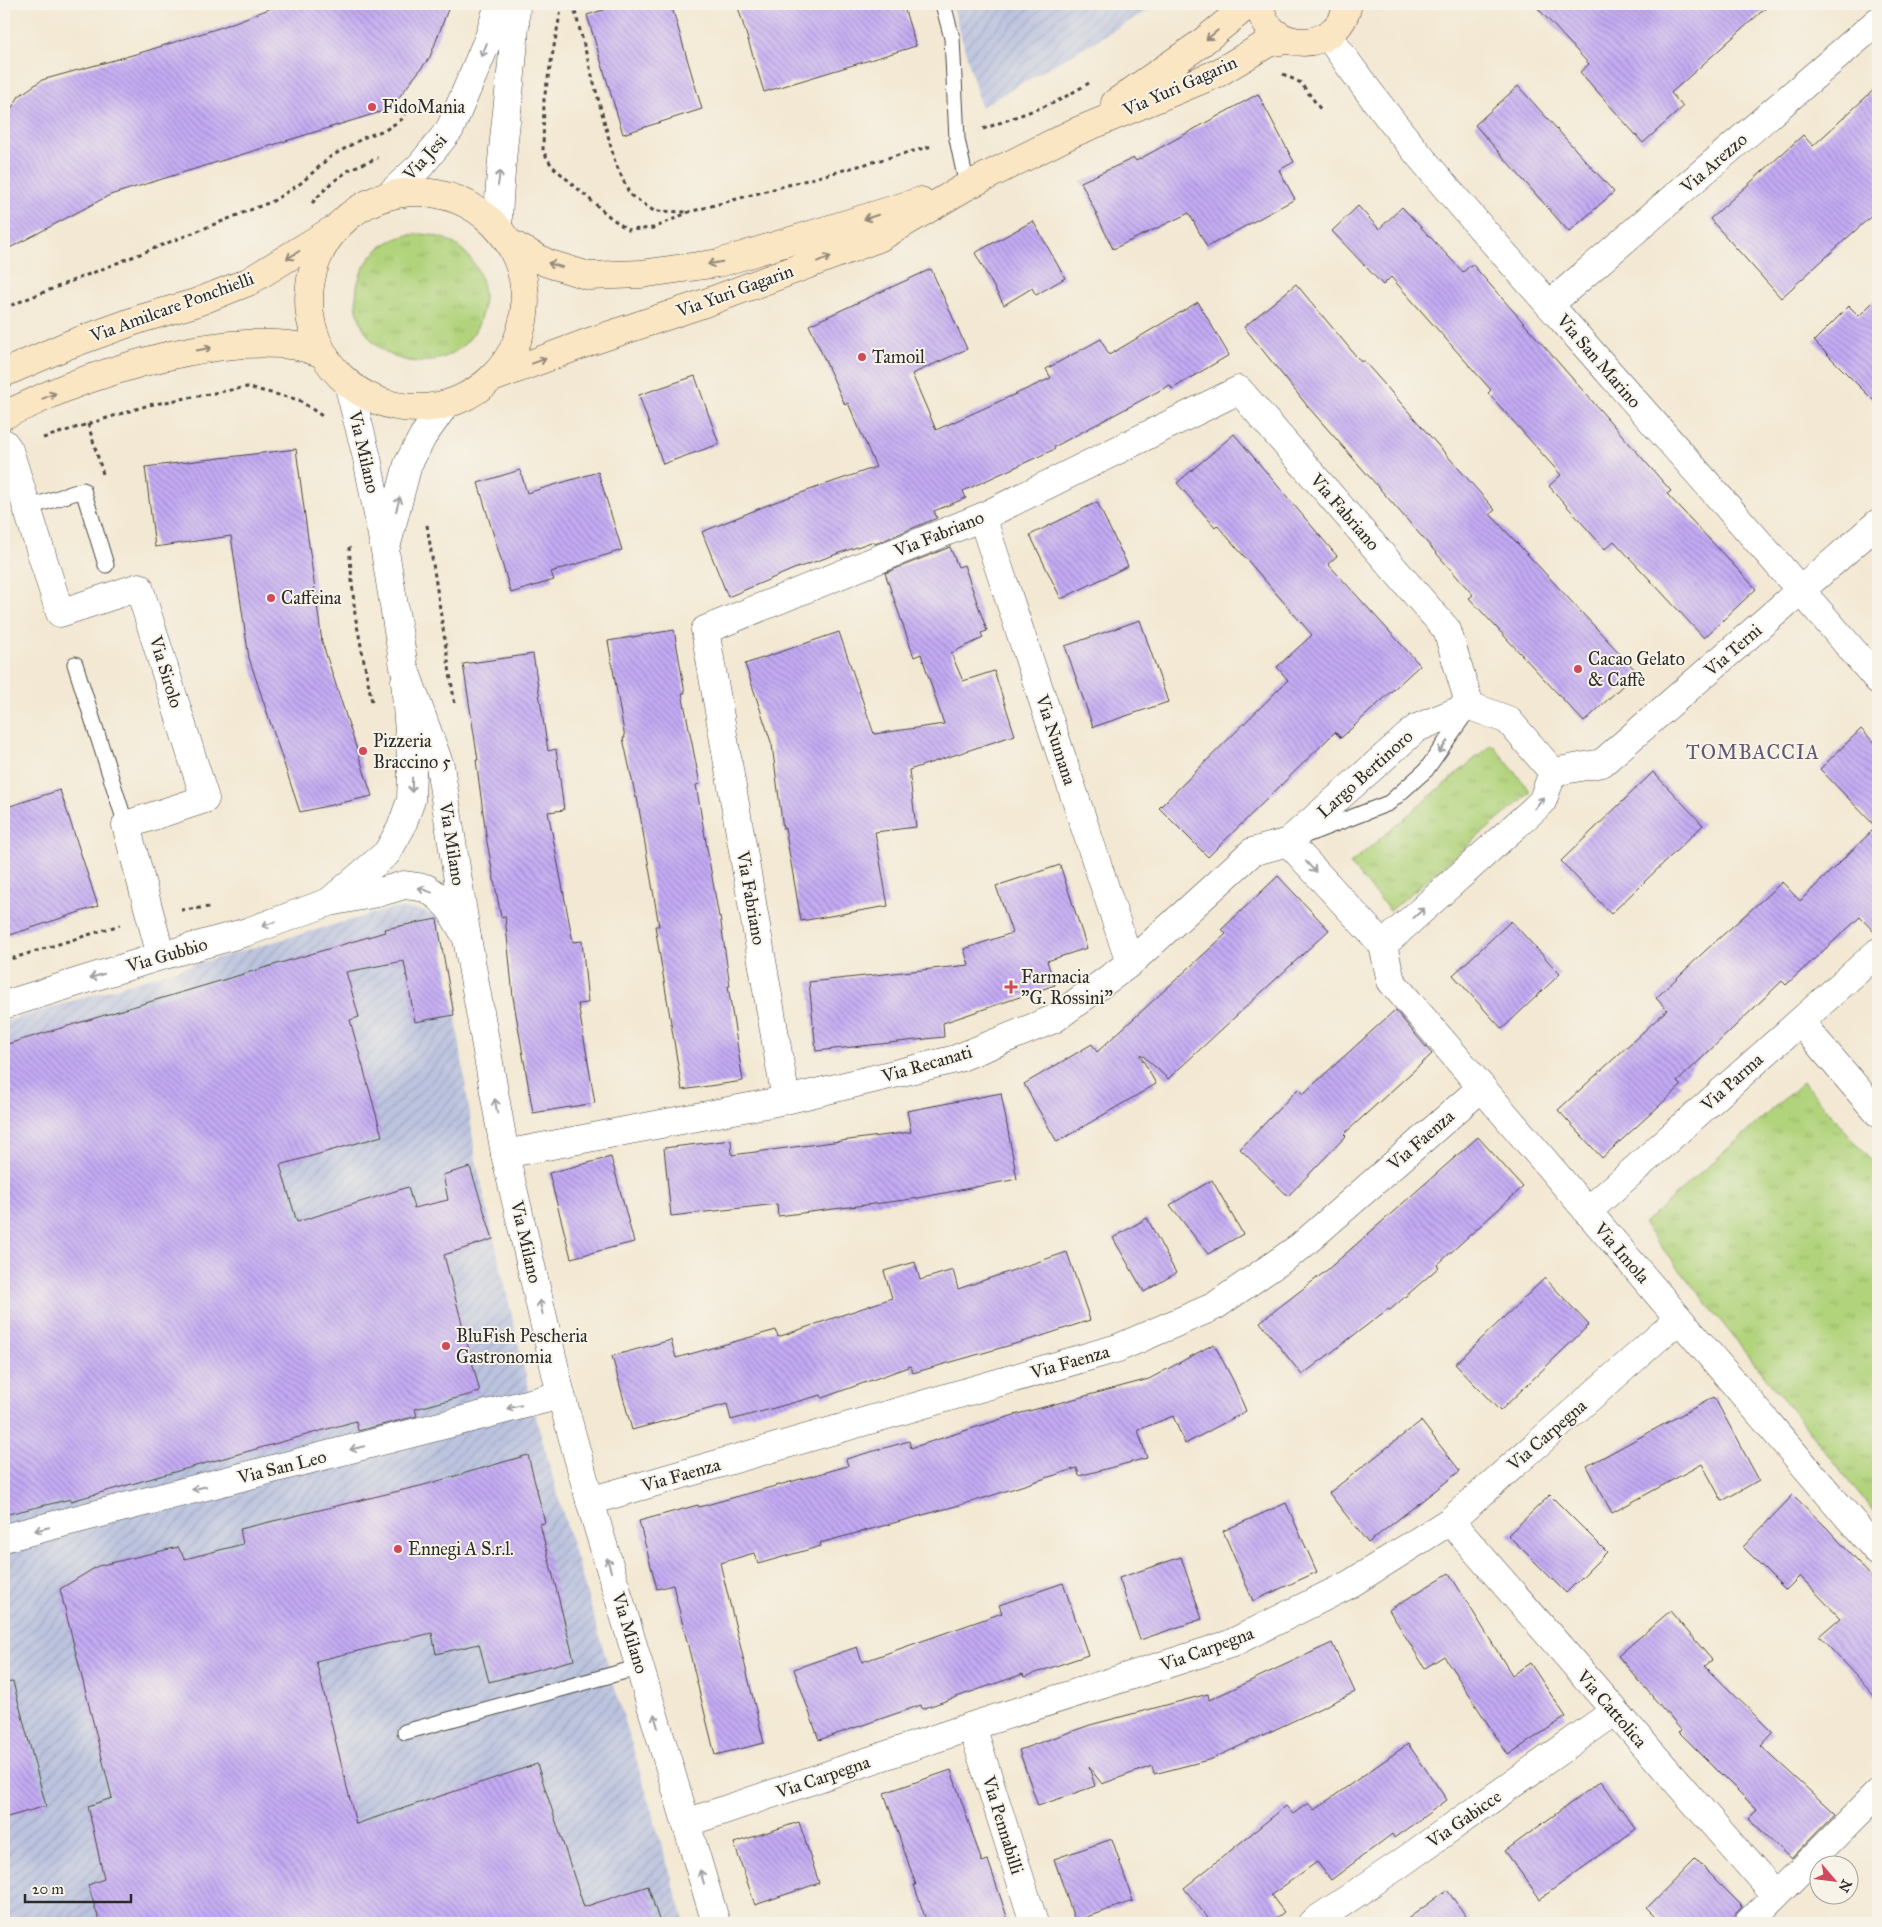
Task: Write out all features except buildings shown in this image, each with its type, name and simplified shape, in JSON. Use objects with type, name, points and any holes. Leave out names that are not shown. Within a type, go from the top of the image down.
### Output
[{"type":"main road","name":"Via Yuri Gagarin","points":[[1073,133],[1200,44],[1249,4]]},
{"type":"main road","points":[[1260,4],[1266,22],[1287,40]]},
{"type":"main road","points":[[1328,35],[1342,20],[1348,4]]},
{"type":"main road","name":"Via Yuri Gagarin","points":[[493,378],[589,342],[705,303],[879,238],[967,186],[1073,133],[1218,73],[1268,42],[1287,40],[1301,43],[1315,41],[1328,35]]},
{"type":"main road","name":"Via Yuri Gagarin","points":[[504,235],[547,263],[590,276],[641,274],[719,263],[845,226],[967,186]]},
{"type":"main road","points":[[408,191],[422,191],[448,195],[466,202],[484,213],[504,235],[521,265],[526,289],[525,313],[520,337],[508,359],[493,378],[479,389],[463,398],[445,404],[425,408],[404,408],[384,403],[365,395],[338,375],[323,354],[314,334],[309,290],[313,268],[322,248],[334,229],[359,208],[373,200],[389,195],[408,191]]},
{"type":"main road","name":"Via Amilcare Ponchielli","points":[[4,373],[68,345],[140,319],[196,303],[248,282],[334,229]]},
{"type":"main road","points":[[4,415],[90,378],[174,355],[214,347],[254,343],[298,346],[323,354]]},
{"type":"street","name":"Via Jesi","points":[[389,195],[421,165],[450,129],[489,37],[499,4]]},
{"type":"street","points":[[504,235],[498,185],[515,41],[516,4]]},
{"type":"street","name":"Via Arezzo","points":[[1549,305],[1878,21]]},
{"type":"street","name":"Via San Marino","points":[[1328,35],[1361,82],[1439,179],[1878,680]]},
{"type":"street","name":"Via Milano","points":[[348,383],[367,458],[385,551],[404,667],[440,766],[467,938],[505,1154],[561,1395],[590,1501],[716,1923]]},
{"type":"street","name":"Via Fabriano","points":[[786,1100],[705,630],[982,517],[1239,390],[1447,630],[1470,706]]},
{"type":"street","name":"Via Milano","points":[[385,551],[408,464],[423,436],[445,404]]},
{"type":"street","name":"Via Sirolo","points":[[4,443],[8,450],[60,613],[139,587],[206,799],[126,825]]},
{"type":"street","name":"Via Numana","points":[[982,517],[1130,963]]},
{"type":"street","name":"Via Terni","points":[[1553,772],[1602,763],[1878,523]]},
{"type":"street","name":"Via Gubbio","points":[[329,902],[387,853],[401,828],[411,800],[412,770],[404,667]]},
{"type":"street","points":[[1288,842],[1383,945],[1542,802],[1553,772],[1508,720],[1470,706]]},
{"type":"street","name":"Largo Bertinoro","points":[[1288,842],[1417,728],[1470,706]]},
{"type":"street","points":[[126,825],[161,956]]},
{"type":"street","name":"Via Recanati","points":[[505,1154],[786,1100],[956,1059],[1054,1019],[1130,963],[1252,852],[1288,842]]},
{"type":"street","name":"Via Gubbio","points":[[4,1005],[161,956],[247,932],[329,902],[377,893],[404,885],[426,888],[439,897],[450,909],[467,938]]},
{"type":"street","name":"Via Imola","points":[[1383,945],[1391,981],[1480,1088],[1878,1552]]},
{"type":"street","name":"Via Parma","points":[[1587,1212],[1878,952]]},
{"type":"street","points":[[1800,1022],[1878,1113]]},
{"type":"street","name":"Via Faenza","points":[[590,1501],[1118,1348],[1215,1306],[1300,1247],[1480,1088]]},
{"type":"street","name":"Via Carpegna","points":[[686,1823],[972,1726],[1230,1644],[1350,1584],[1450,1521],[1679,1319]]},
{"type":"street","name":"Via San Leo","points":[[4,1538],[561,1395]]},
{"type":"street","name":"Via Cattolica","points":[[1450,1521],[1614,1712],[1776,1896]]},
{"type":"street","name":"Via Gabicce","points":[[1312,1923],[1397,1866],[1614,1712]]},
{"type":"street","name":"Via Pennabilli","points":[[972,1726],[1034,1923]]},
{"type":"street","points":[[1749,1923],[1878,1793]]},
{"type":"lane","points":[[943,4],[952,38],[957,139],[967,186]]},
{"type":"lane","points":[[27,508],[83,490],[106,565]]},
{"type":"lane","points":[[75,664],[126,825]]},
{"type":"lane","points":[[1288,842],[1389,803],[1426,770],[1470,706]]},
{"type":"lane","points":[[405,1732],[640,1667]]},
{"type":"path","points":[[562,4],[544,99],[543,151],[552,166],[610,217],[628,230],[654,228],[689,212],[957,139],[1056,102],[1090,82]]},
{"type":"path","points":[[572,4],[615,162],[630,195],[654,211],[689,212]]},
{"type":"path","points":[[1282,74],[1302,83],[1322,110]]},
{"type":"path","points":[[4,308],[273,201],[301,183],[330,157],[365,137],[387,129],[402,119],[412,104]]},
{"type":"path","points":[[306,209],[330,184],[352,168],[378,158],[384,153]]},
{"type":"path","points":[[43,438],[149,405],[248,387],[299,400],[324,417]]},
{"type":"path","points":[[348,538],[355,615],[373,708]]},
{"type":"path","points":[[176,911],[213,906]]},
{"type":"path","points":[[4,961],[123,924]]},
{"type":"shaded area","points":[[952,4],[1159,4],[981,107]]},
{"type":"shaded area","points":[[393,908],[420,910],[438,918],[456,1017],[476,1160],[532,1402],[562,1510],[685,1923],[4,1923],[4,1022],[171,971]]},
{"type":"green space","points":[[420,234],[445,238],[466,252],[480,273],[484,298],[480,323],[466,344],[445,358],[420,362],[395,358],[374,344],[360,323],[356,298],[360,273],[374,252],[395,238]]},
{"type":"green space","points":[[1492,744],[1531,792],[1390,911],[1350,864]]},
{"type":"green space","points":[[1803,1082],[1878,1168],[1878,1517],[1643,1224]]},
{"type":"place","name":"FidoMania","points":[[372,107]]},
{"type":"place","name":"Tamoil","points":[[862,357]]},
{"type":"place","name":"Caffeina","points":[[271,598]]},
{"type":"place","name":"Cacao Gelato & Caffè","points":[[1578,669]]},
{"type":"place","name":"Pizzeria Braccino 5","points":[[363,751]]},
{"type":"place","name":"Farmacia \"G. Rossini\"","points":[[1011,987]]},
{"type":"place","name":"BluFish Pescheria Gastronomia","points":[[446,1346]]},
{"type":"place","name":"Ennegi A S.r.l.","points":[[398,1549]]},
{"type":"district","name":"TOMBACCIA","points":[[1753,752]]}]
